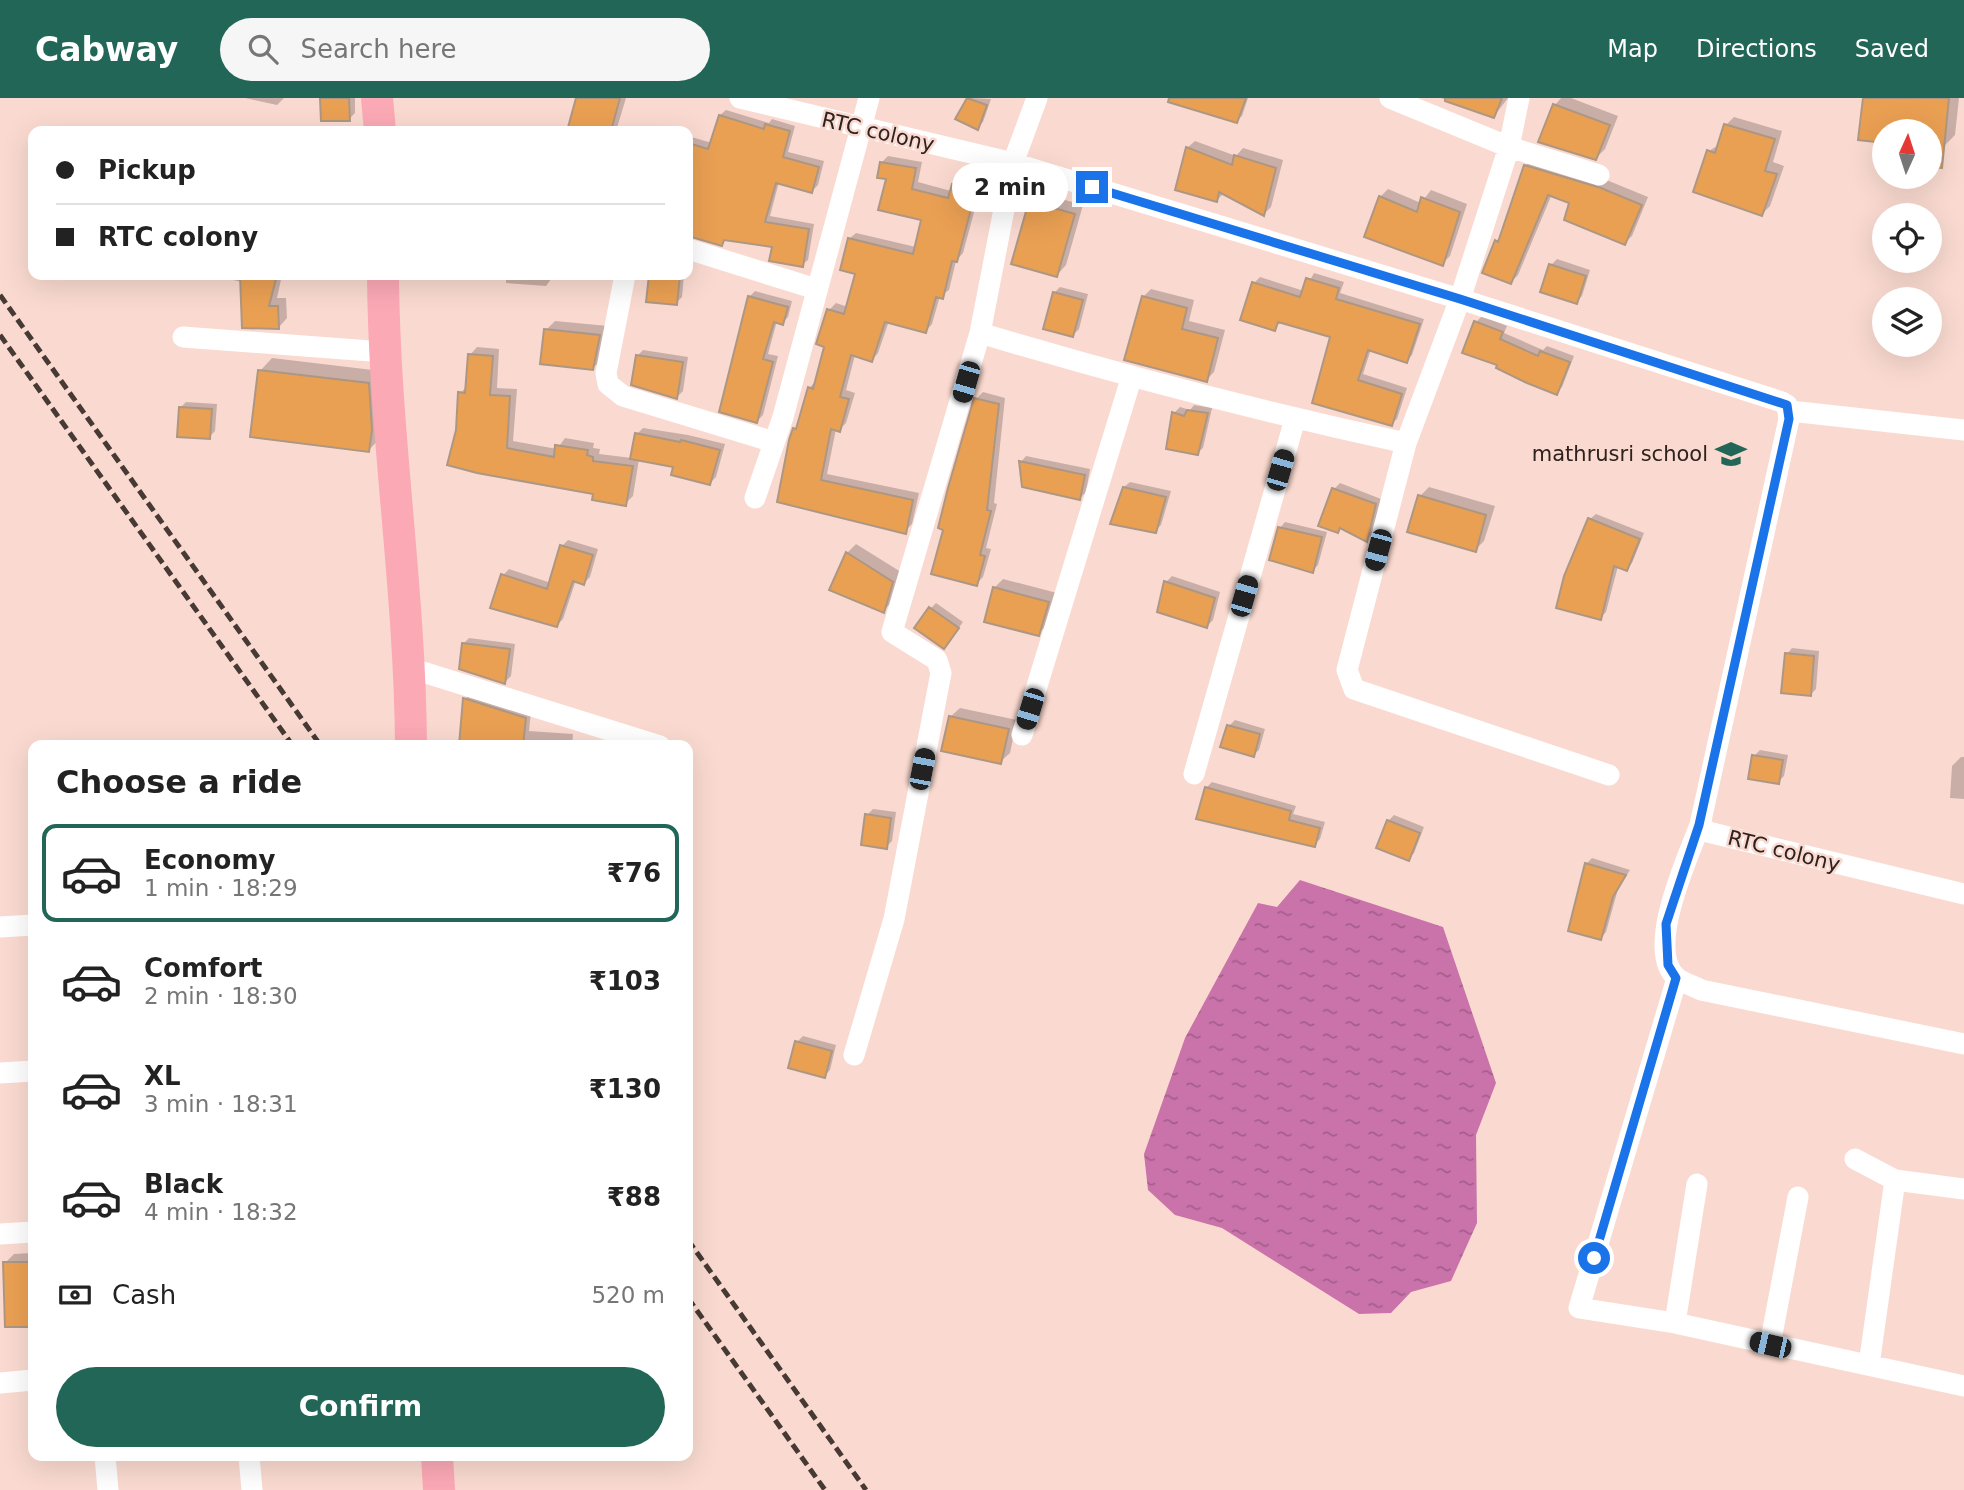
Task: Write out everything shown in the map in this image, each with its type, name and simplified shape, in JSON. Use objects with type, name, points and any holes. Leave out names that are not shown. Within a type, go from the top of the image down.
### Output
[{"type":"highway","points":[[377,98],[380,126]]},
{"type":"highway","points":[[383,280],[384,352],[411,668],[411,740]]},
{"type":"highway","points":[[437,1461],[439,1490]]},
{"type":"street","name":"RTC colony","points":[[740,98],[1013,163],[1460,299],[1783,402],[1790,411],[1699,825],[1708,832],[1964,894]]},
{"type":"street","points":[[755,498],[774,442],[869,98]]},
{"type":"street","points":[[854,1055],[894,919],[940,673],[937,660],[892,632],[980,333],[1013,163],[1037,98]]},
{"type":"street","points":[[1390,98],[1509,147],[1599,176]]},
{"type":"street","points":[[1519,98],[1509,147],[1460,299],[1406,443],[1347,670],[1354,689],[1609,775]]},
{"type":"street","points":[[693,251],[816,289]]},
{"type":"street","points":[[624,280],[606,373],[608,384],[623,396],[774,442]]},
{"type":"street","points":[[980,333],[1131,379],[1406,443]]},
{"type":"street","points":[[183,337],[384,352]]},
{"type":"street","points":[[1022,735],[1131,379]]},
{"type":"street","points":[[1790,411],[1964,430]]},
{"type":"street","points":[[1194,774],[1295,419]]},
{"type":"street","points":[[411,668],[641,740]]},
{"type":"street","points":[[1699,825],[1666,924],[1668,965],[1676,978],[1702,989],[1964,1044]]},
{"type":"street","points":[[0,927],[28,925]]},
{"type":"street","points":[[1676,978],[1579,1308],[1675,1323],[1770,1345],[1964,1382]]},
{"type":"street","points":[[0,1073],[28,1071]]},
{"type":"street","points":[[1855,1159],[1895,1180],[1964,1189]]},
{"type":"street","points":[[1869,1365],[1895,1180]]},
{"type":"street","points":[[1675,1323],[1697,1184]]},
{"type":"street","points":[[1770,1345],[1798,1197]]},
{"type":"street","points":[[0,1234],[28,1232]]},
{"type":"street","points":[[0,1383],[28,1380]]},
{"type":"street","points":[[106,1461],[108,1490]]},
{"type":"street","points":[[249,1461],[252,1490]]},
{"type":"water","points":[[1300,880],[1443,927],[1496,1083],[1476,1135],[1477,1223],[1451,1281],[1411,1292],[1391,1313],[1359,1314],[1222,1228],[1175,1215],[1148,1190],[1144,1154],[1185,1038],[1258,903],[1277,907]]},
{"type":"building","points":[[320,98],[349,98],[350,121],[321,121]]},
{"type":"building","points":[[576,98],[620,98],[612,126],[568,126]]},
{"type":"building","points":[[967,98],[987,105],[978,130],[955,119]]},
{"type":"building","points":[[1169,98],[1246,98],[1237,123],[1168,102]]},
{"type":"building","points":[[1445,98],[1502,98],[1494,118],[1445,101]]},
{"type":"building","points":[[1863,98],[1949,98],[1942,168],[1942,119],[1872,119],[1872,142],[1858,140]]},
{"type":"building","points":[[1553,104],[1610,125],[1596,160],[1538,142]]},
{"type":"building","points":[[719,115],[764,129],[765,124],[790,131],[783,157],[819,167],[812,193],[776,183],[765,222],[809,229],[803,267],[769,261],[772,247],[724,240],[722,246],[693,237],[693,144],[708,149]]},
{"type":"building","points":[[1724,124],[1775,139],[1765,171],[1777,174],[1762,216],[1693,192],[1707,150],[1715,153]]},
{"type":"building","points":[[1186,147],[1232,165],[1234,155],[1276,168],[1264,216],[1219,192],[1217,202],[1175,190]]},
{"type":"building","points":[[880,162],[916,168],[912,189],[948,198],[952,184],[976,190],[957,262],[952,261],[943,299],[936,297],[926,333],[885,322],[872,362],[851,355],[840,397],[849,399],[840,432],[831,429],[821,480],[913,500],[906,534],[777,502],[789,440],[793,428],[796,429],[808,387],[813,389],[824,347],[816,344],[827,309],[844,314],[855,274],[840,270],[848,238],[913,254],[921,220],[878,210],[886,179],[877,178]]},
{"type":"building","points":[[1524,165],[1601,188],[1642,205],[1625,245],[1564,220],[1569,203],[1548,195],[1511,284],[1482,273],[1495,240],[1498,242]]},
{"type":"building","points":[[1379,196],[1417,212],[1421,197],[1460,212],[1443,266],[1364,237]]},
{"type":"building","points":[[1029,201],[1075,214],[1057,277],[1011,264]]},
{"type":"building","points":[[1549,264],[1586,276],[1577,304],[1540,292]]},
{"type":"building","points":[[1306,278],[1339,288],[1336,299],[1420,324],[1407,363],[1368,350],[1358,380],[1402,394],[1392,426],[1312,403],[1330,337],[1278,322],[1275,331],[1240,320],[1252,282],[1300,297]]},
{"type":"building","points":[[240,280],[276,280],[269,306],[278,306],[279,329],[242,328]]},
{"type":"building","points":[[648,280],[680,280],[677,305],[646,302]]},
{"type":"building","points":[[1053,292],[1083,300],[1073,337],[1043,329]]},
{"type":"building","points":[[748,296],[788,307],[783,325],[774,322],[763,359],[773,362],[757,423],[719,412]]},
{"type":"building","points":[[1142,296],[1187,308],[1182,329],[1218,338],[1207,382],[1124,360]]},
{"type":"building","points":[[1474,321],[1503,332],[1500,339],[1538,356],[1540,351],[1570,362],[1557,395],[1496,368],[1497,365],[1462,353]]},
{"type":"building","points":[[544,329],[600,335],[593,370],[540,364]]},
{"type":"building","points":[[468,354],[493,356],[490,395],[510,396],[507,448],[554,457],[555,445],[588,450],[587,455],[593,457],[593,461],[633,466],[626,506],[592,500],[593,494],[447,465],[456,430],[458,392],[465,393]]},
{"type":"building","points":[[636,355],[683,362],[677,399],[631,385]]},
{"type":"building","points":[[258,370],[369,383],[372,430],[369,452],[250,437]]},
{"type":"building","points":[[974,398],[999,404],[987,510],[991,511],[980,555],[985,556],[977,586],[931,574],[943,530],[938,528]]},
{"type":"building","points":[[179,407],[212,409],[210,439],[177,437]]},
{"type":"building","points":[[1187,410],[1208,413],[1198,455],[1166,449],[1172,412],[1184,416]]},
{"type":"building","points":[[635,433],[680,442],[681,440],[720,450],[710,485],[671,475],[673,467],[630,459]]},
{"type":"building","points":[[1019,461],[1085,475],[1080,500],[1022,487]]},
{"type":"building","points":[[1123,487],[1166,497],[1156,533],[1110,524]]},
{"type":"building","points":[[1332,488],[1376,504],[1367,542],[1340,528],[1338,533],[1318,526]]},
{"type":"building","points":[[1418,495],[1486,515],[1476,552],[1407,532]]},
{"type":"building","points":[[1588,518],[1640,539],[1627,571],[1614,566],[1601,620],[1556,608],[1564,576]]},
{"type":"building","points":[[1278,527],[1322,537],[1313,573],[1269,560]]},
{"type":"building","points":[[560,545],[593,555],[584,585],[573,581],[557,627],[490,608],[501,574],[547,589]]},
{"type":"building","points":[[846,552],[893,582],[884,613],[829,590]]},
{"type":"building","points":[[1164,581],[1215,598],[1207,628],[1157,612]]},
{"type":"building","points":[[993,587],[1049,602],[1039,636],[984,622]]},
{"type":"building","points":[[929,607],[959,628],[944,649],[914,628]]},
{"type":"building","points":[[462,643],[510,649],[505,684],[459,669]]},
{"type":"building","points":[[1785,653],[1814,656],[1811,696],[1781,693]]},
{"type":"building","points":[[463,698],[526,718],[524,740],[460,740]]},
{"type":"building","points":[[949,716],[1009,729],[1001,764],[941,751]]},
{"type":"building","points":[[1227,725],[1260,734],[1254,757],[1220,747]]},
{"type":"building","points":[[1752,755],[1783,760],[1779,784],[1748,779]]},
{"type":"building","points":[[1205,787],[1291,811],[1289,820],[1320,828],[1315,847],[1196,819]]},
{"type":"building","points":[[865,814],[891,818],[887,849],[861,845]]},
{"type":"building","points":[[1387,820],[1420,833],[1409,861],[1376,848]]},
{"type":"building","points":[[1585,863],[1626,875],[1613,897],[1601,940],[1568,931]]},
{"type":"building","points":[[795,1041],[832,1051],[825,1078],[788,1068]]},
{"type":"building","points":[[3,1262],[28,1262],[28,1327],[5,1327]]},
{"type":"railway","points":[[0,295],[317,740]]},
{"type":"railway","points":[[0,335],[289,740]]},
{"type":"railway","points":[[693,1247],[866,1490]]},
{"type":"railway","points":[[693,1305],[825,1490]]},
{"type":"place","name":"mathrusri school","points":[[1731,454]]},
{"type":"route","points":[[1092,187],[1460,299],[1783,402],[1790,411],[1699,825],[1666,924],[1668,965],[1676,978],[1594,1258]]}]
